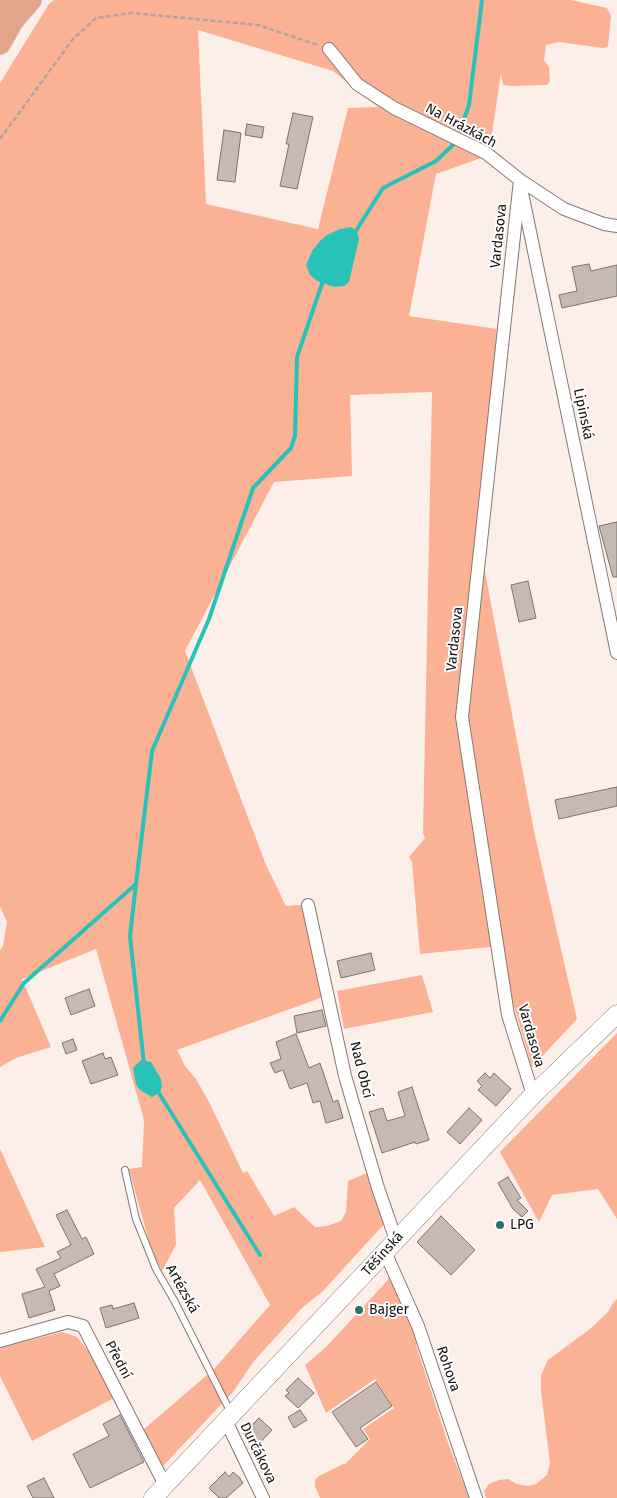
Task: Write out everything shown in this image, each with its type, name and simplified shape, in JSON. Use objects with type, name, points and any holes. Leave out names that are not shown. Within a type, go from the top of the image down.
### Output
[{"type":"highway","points":[[0,19],[8,0]]},
{"type":"highway","points":[[0,44],[14,21],[31,0]]},
{"type":"main road","name":"Těšínská","points":[[153,1498],[533,1095],[617,1014]]},
{"type":"street","name":"Na Hrázkách","points":[[329,49],[357,84],[394,108],[486,153],[520,180],[564,209],[604,224],[617,226]]},
{"type":"street","name":"Lipinská","points":[[520,180],[617,653]]},
{"type":"street","name":"Vardasova","points":[[520,180],[462,717],[508,1015],[533,1095]]},
{"type":"street","name":"Nad Obcí","points":[[308,905],[345,1076],[378,1188],[390,1246]]},
{"type":"street","name":"Rohova","points":[[390,1246],[476,1498]]},
{"type":"street","name":"Přední","points":[[0,1341],[68,1322],[83,1326],[165,1485]]},
{"type":"street","name":"Durčákova","points":[[229,1418],[263,1498]]},
{"type":"lane","name":"Artézská","points":[[125,1170],[136,1219],[156,1269],[175,1302],[229,1418]]},
{"type":"path","points":[[0,139],[73,39],[96,18],[132,13],[258,25],[329,49]]},
{"type":"shaded area","points":[[54,0],[571,0],[607,8],[611,16],[608,47],[603,48],[559,42],[546,45],[544,60],[549,67],[550,81],[547,85],[503,85],[501,73],[490,147],[484,157],[436,174],[409,316],[497,329],[481,551],[535,836],[577,1019],[532,1067],[503,969],[500,946],[420,954],[412,862],[409,857],[425,838],[423,833],[432,392],[350,395],[352,476],[274,482],[185,651],[266,865],[286,906],[301,905],[323,997],[177,1050],[185,1066],[196,1079],[209,1102],[243,1173],[247,1171],[274,1216],[294,1207],[315,1227],[327,1226],[341,1221],[346,1212],[348,1181],[367,1173],[373,1193],[386,1222],[322,1292],[303,1307],[254,1361],[233,1392],[162,1467],[143,1430],[214,1369],[270,1305],[200,1180],[174,1208],[176,1245],[162,1271],[150,1245],[129,1169],[142,1167],[144,1120],[96,949],[22,979],[51,1047],[16,1058],[0,1067],[0,950],[3,946],[7,922],[0,906],[0,83],[49,4]],"holes":[[[198,30],[333,71],[378,107],[348,108],[318,229],[206,204]],[[351,228],[344,286],[334,287],[317,281],[321,240],[340,229]]]},
{"type":"shaded area","points":[[422,975],[433,1012],[344,1029],[337,991]]},
{"type":"shaded area","points":[[617,1033],[617,1219],[598,1189],[552,1195],[539,1222],[500,1152]]},
{"type":"shaded area","points":[[0,1149],[34,1223],[45,1247],[0,1252]]},
{"type":"shaded area","points":[[389,1275],[419,1343],[416,1345],[447,1440],[469,1498],[320,1498],[315,1486],[315,1480],[319,1476],[345,1464],[370,1439],[363,1429],[394,1408],[375,1379],[326,1413],[305,1365],[326,1347],[388,1280]]},
{"type":"shaded area","points":[[617,1299],[617,1498],[486,1498],[484,1491],[489,1484],[499,1480],[508,1479],[517,1484],[528,1486],[536,1484],[547,1475],[550,1463],[541,1391],[541,1375],[548,1360],[590,1329],[608,1312]]},
{"type":"shaded area","points":[[62,1332],[77,1337],[93,1357],[114,1398],[32,1441],[0,1376],[0,1348]]},
{"type":"water","points":[[351,227],[357,231],[359,239],[349,282],[344,286],[334,287],[317,281],[310,275],[306,265],[312,251],[327,235],[340,229]]},
{"type":"water","points":[[141,1060],[151,1062],[161,1079],[162,1086],[160,1092],[152,1097],[140,1090],[136,1084],[133,1068]]},
{"type":"building","points":[[293,113],[313,117],[297,189],[280,186]]},
{"type":"building","points":[[247,124],[264,127],[262,138],[245,135]]},
{"type":"building","points":[[224,130],[241,133],[235,182],[217,180]]},
{"type":"building","points":[[589,264],[591,271],[617,265],[617,296],[562,308],[559,295],[577,291],[572,267]]},
{"type":"building","points":[[617,522],[617,577],[613,577],[599,526]]},
{"type":"building","points":[[528,581],[536,618],[519,622],[511,585]]},
{"type":"building","points":[[617,787],[617,806],[559,819],[555,800]]},
{"type":"building","points":[[371,953],[375,970],[341,978],[337,961]]},
{"type":"building","points":[[89,989],[95,1006],[71,1015],[65,998]]},
{"type":"building","points":[[322,1010],[326,1026],[297,1033],[294,1016]]},
{"type":"building","points":[[296,1034],[309,1068],[320,1063],[333,1102],[338,1100],[343,1118],[326,1123],[320,1101],[313,1103],[307,1083],[290,1089],[283,1070],[275,1073],[270,1063],[281,1059],[276,1042]]},
{"type":"building","points":[[73,1039],[77,1050],[66,1054],[62,1043]]},
{"type":"building","points":[[103,1053],[105,1059],[111,1057],[118,1075],[91,1084],[82,1061]]},
{"type":"building","points":[[485,1073],[490,1078],[494,1073],[511,1089],[496,1106],[478,1090],[482,1086],[477,1081]]},
{"type":"building","points":[[412,1087],[429,1140],[416,1144],[415,1142],[382,1153],[369,1112],[383,1108],[387,1121],[405,1116],[398,1092]]},
{"type":"building","points":[[469,1108],[482,1120],[460,1144],[447,1132]]},
{"type":"building","points":[[508,1177],[521,1198],[517,1200],[528,1211],[522,1217],[513,1209],[498,1183]]},
{"type":"building","points":[[67,1210],[82,1239],[86,1237],[94,1254],[54,1274],[60,1286],[49,1291],[55,1310],[29,1318],[22,1294],[45,1287],[36,1269],[61,1258],[57,1252],[71,1245],[56,1215]]},
{"type":"building","points":[[441,1216],[475,1250],[451,1275],[417,1242]]},
{"type":"building","points":[[134,1303],[139,1318],[106,1328],[100,1308],[112,1305],[113,1309]]},
{"type":"building","points":[[298,1378],[314,1393],[298,1408],[285,1396],[289,1393],[286,1390]]},
{"type":"building","points":[[376,1382],[392,1406],[360,1428],[368,1439],[356,1447],[332,1412]]},
{"type":"building","points":[[300,1410],[307,1420],[294,1428],[288,1417]]},
{"type":"building","points":[[120,1415],[144,1462],[90,1488],[73,1454],[109,1436],[103,1424]]},
{"type":"building","points":[[259,1418],[272,1430],[255,1448],[243,1434]]},
{"type":"building","points":[[225,1472],[229,1477],[233,1472],[243,1483],[226,1498],[219,1498],[209,1488]]},
{"type":"building","points":[[44,1478],[54,1498],[33,1498],[27,1486]]},
{"type":"waterway","points":[[354,234],[383,188],[436,161],[456,142],[469,105],[482,0]]},
{"type":"waterway","points":[[0,1021],[24,983],[136,884],[152,751],[209,619],[253,488],[291,448],[295,436],[297,357],[324,278]]},
{"type":"waterway","points":[[136,884],[130,936],[144,1064]]},
{"type":"waterway","points":[[157,1090],[260,1255]]},
{"type":"place","name":"LPG","points":[[500,1225]]},
{"type":"place","name":"Bajger","points":[[359,1310]]}]
